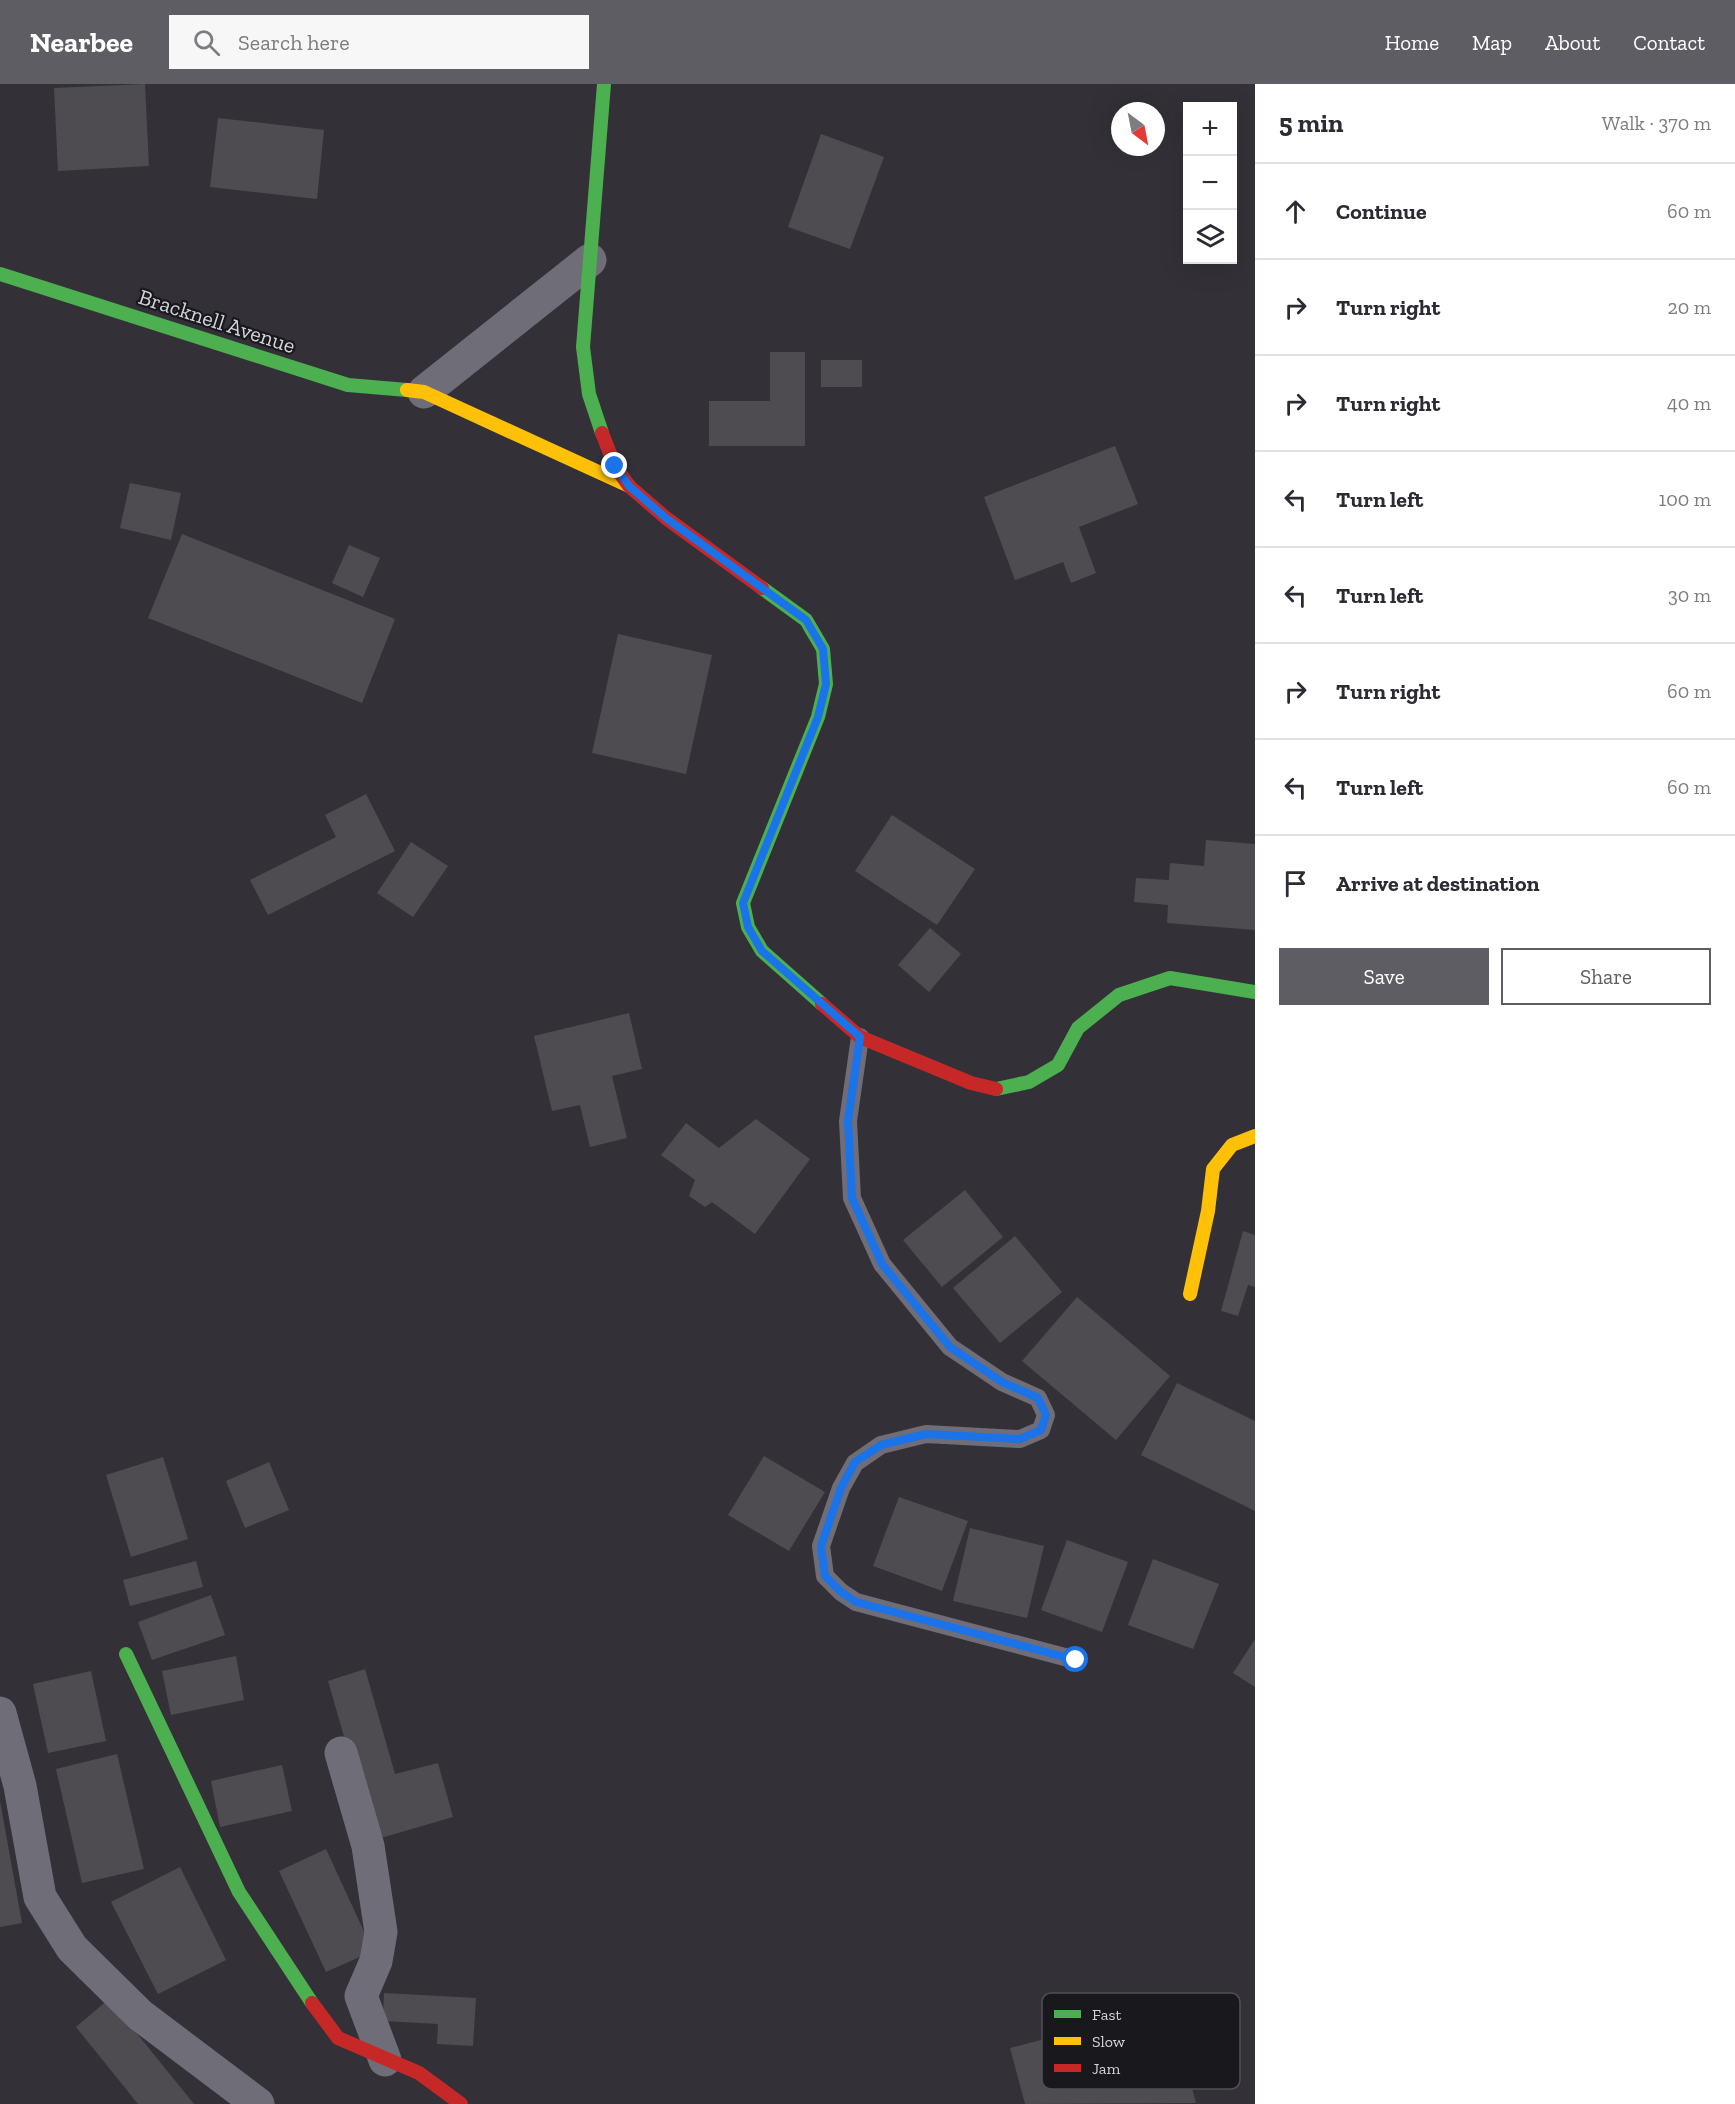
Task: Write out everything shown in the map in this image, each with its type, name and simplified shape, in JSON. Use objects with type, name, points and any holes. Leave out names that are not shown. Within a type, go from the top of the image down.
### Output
[{"type":"street","points":[[604,84],[583,347],[589,394],[604,441],[615,466],[629,486],[666,518],[806,620],[823,649],[826,684],[818,717],[743,903],[748,927],[762,951],[860,1037],[971,1083],[997,1089],[1029,1082],[1058,1065],[1078,1028],[1119,995],[1170,978],[1255,992]]},
{"type":"street","points":[[424,392],[590,260]]},
{"type":"street","name":"Bracknell Avenue","points":[[0,274],[348,385],[424,392],[629,486]]},
{"type":"street","points":[[1190,1294],[1208,1211],[1213,1168],[1232,1145],[1255,1136]]},
{"type":"street","points":[[126,1654],[239,1892],[308,1998],[338,2038],[419,2073],[461,2104]]},
{"type":"street","points":[[0,1713],[20,1786],[40,1897],[72,1948],[140,2015],[258,2104]]},
{"type":"street","points":[[341,1753],[368,1846],[381,1932],[376,1961],[361,1996],[386,2060]]},
{"type":"lane","points":[[860,1037],[848,1121],[852,1198],[882,1264],[950,1347],[1002,1382],[1038,1398],[1046,1415],[1041,1430],[1020,1439],[926,1434],[881,1445],[855,1462],[841,1488],[821,1546],[825,1576],[841,1592],[856,1602],[1076,1660]]},
{"type":"building","points":[[145,84],[149,166],[58,171],[54,88]]},
{"type":"building","points":[[218,118],[324,130],[317,199],[210,187]]},
{"type":"building","points":[[821,134],[884,157],[850,249],[788,227]]},
{"type":"building","points":[[770,352],[805,352],[805,446],[709,446],[709,401],[770,401]]},
{"type":"building","points":[[821,360],[862,360],[862,387],[821,387]]},
{"type":"building","points":[[1115,446],[1138,504],[1079,527],[1096,573],[1071,583],[1063,562],[1015,580],[984,497]]},
{"type":"building","points":[[130,483],[181,493],[171,540],[120,528]]},
{"type":"building","points":[[182,534],[395,619],[362,703],[148,618]]},
{"type":"building","points":[[349,545],[380,558],[363,597],[332,583]]},
{"type":"building","points":[[618,634],[712,655],[686,774],[592,753]]},
{"type":"building","points":[[366,794],[395,851],[268,915],[250,880],[336,837],[325,815]]},
{"type":"building","points":[[892,815],[975,869],[937,925],[855,871]]},
{"type":"building","points":[[1206,840],[1255,844],[1255,930],[1167,923],[1168,905],[1134,902],[1136,878],[1169,880],[1170,863],[1204,866]]},
{"type":"building","points":[[411,842],[448,866],[413,917],[377,893]]},
{"type":"building","points":[[930,928],[961,954],[929,992],[898,965]]},
{"type":"building","points":[[629,1013],[642,1069],[612,1076],[627,1138],[590,1147],[580,1105],[552,1111],[534,1036]]},
{"type":"building","points":[[756,1119],[810,1159],[755,1234],[712,1202],[705,1207],[689,1196],[695,1180],[661,1155],[686,1123],[719,1148]]},
{"type":"building","points":[[965,1190],[1003,1237],[942,1287],[903,1240]]},
{"type":"building","points":[[1243,1231],[1255,1235],[1255,1287],[1248,1285],[1238,1316],[1221,1311]]},
{"type":"building","points":[[1015,1236],[1062,1292],[1000,1343],[953,1288]]},
{"type":"building","points":[[1077,1297],[1170,1376],[1116,1440],[1022,1361]]},
{"type":"building","points":[[1177,1383],[1255,1421],[1255,1511],[1141,1455]]},
{"type":"building","points":[[764,1456],[825,1492],[789,1551],[728,1515]]},
{"type":"building","points":[[163,1457],[188,1539],[131,1557],[106,1475]]},
{"type":"building","points":[[269,1462],[289,1510],[245,1528],[226,1481]]},
{"type":"building","points":[[899,1497],[968,1521],[942,1591],[873,1566]]},
{"type":"building","points":[[970,1528],[1044,1546],[1027,1618],[953,1601]]},
{"type":"building","points":[[1067,1540],[1128,1562],[1102,1632],[1041,1610]]},
{"type":"building","points":[[1153,1559],[1219,1584],[1193,1649],[1128,1625]]},
{"type":"building","points":[[196,1561],[203,1587],[130,1606],[123,1580]]},
{"type":"building","points":[[211,1595],[225,1635],[152,1660],[138,1622]]},
{"type":"building","points":[[1255,1639],[1255,1687],[1233,1673]]},
{"type":"building","points":[[236,1656],[244,1700],[171,1715],[162,1671]]},
{"type":"building","points":[[365,1669],[395,1774],[438,1763],[453,1817],[374,1840],[328,1681]]},
{"type":"building","points":[[91,1671],[106,1741],[48,1753],[33,1684]]},
{"type":"building","points":[[117,1754],[144,1869],[82,1883],[56,1769]]},
{"type":"building","points":[[282,1765],[292,1811],[220,1827],[211,1781]]},
{"type":"building","points":[[0,1801],[22,1923],[0,1927]]},
{"type":"building","points":[[326,1849],[373,1951],[326,1972],[279,1871]]},
{"type":"building","points":[[180,1867],[226,1960],[158,1994],[111,1902]]},
{"type":"building","points":[[384,1993],[476,1998],[473,2046],[437,2044],[438,2024],[383,2021]]},
{"type":"building","points":[[109,1999],[194,2104],[138,2104],[76,2027]]},
{"type":"building","points":[[1042,2040],[1042,2089],[1192,2089],[1196,2103],[1025,2104],[1010,2048]]},
{"type":"traffic: fast","points":[[602,433],[589,394],[583,347],[604,84]]},
{"type":"traffic: fast","points":[[0,274],[348,385],[407,390]]},
{"type":"traffic: fast","points":[[762,588],[806,620],[823,649],[826,684],[818,717],[743,903],[748,927],[762,951],[822,1004]]},
{"type":"traffic: fast","points":[[996,1089],[1029,1082],[1058,1065],[1078,1028],[1119,995],[1170,978],[1255,992]]},
{"type":"traffic: fast","points":[[126,1654],[239,1892],[312,2003]]},
{"type":"traffic: slow","points":[[407,390],[424,392],[629,486]]},
{"type":"traffic: slow","points":[[1190,1294],[1208,1211],[1213,1169],[1232,1145],[1255,1136]]},
{"type":"traffic: jam","points":[[602,433],[615,466],[629,486],[666,518],[762,588]]},
{"type":"traffic: jam","points":[[822,1004],[860,1037],[971,1083],[996,1089]]},
{"type":"traffic: jam","points":[[312,2003],[338,2038],[419,2073],[461,2104]]},
{"type":"route","points":[[615,466],[629,486],[666,518],[806,620],[823,649],[826,684],[818,717],[743,903],[748,927],[762,951],[860,1037],[848,1121],[852,1198],[882,1264],[950,1347],[1002,1382],[1038,1398],[1046,1415],[1041,1430],[1020,1439],[926,1434],[881,1445],[855,1462],[841,1488],[821,1546],[825,1576],[841,1592],[856,1602],[1076,1660]]}]
